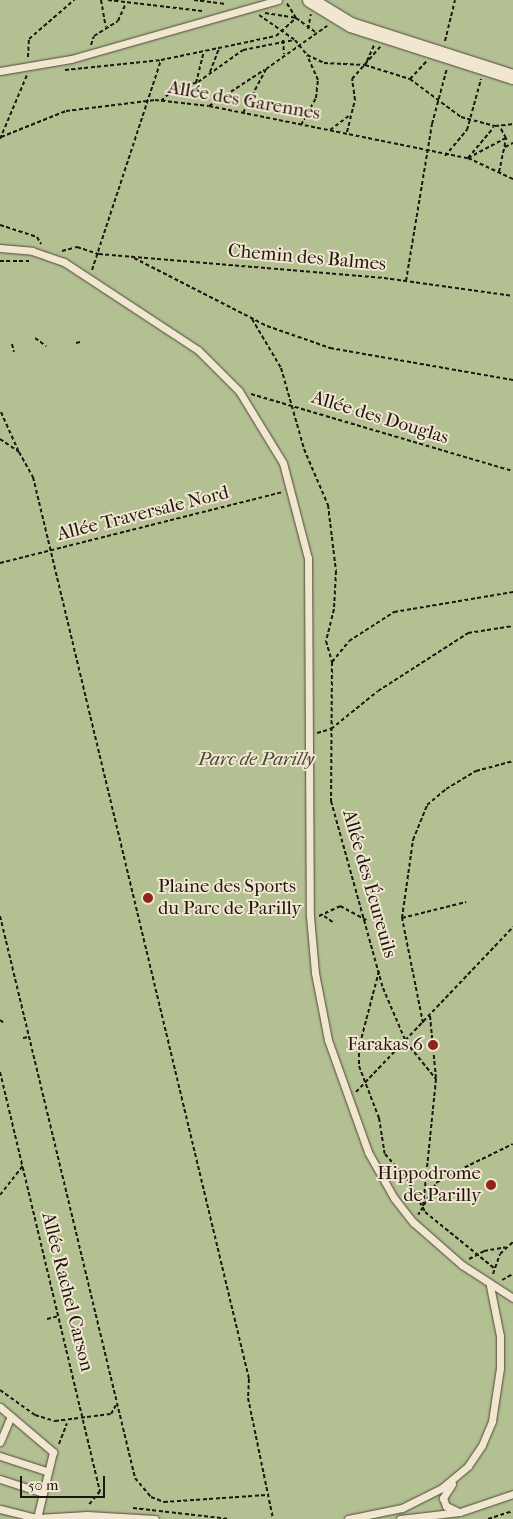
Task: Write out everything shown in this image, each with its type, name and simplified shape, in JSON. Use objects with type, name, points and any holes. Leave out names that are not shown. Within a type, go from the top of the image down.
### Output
[{"type":"street","points":[[312,1],[337,19],[383,37],[513,77]]},
{"type":"lane","points":[[0,71],[87,55],[250,11],[273,1]]},
{"type":"lane","points":[[0,248],[49,256],[94,278],[198,350],[239,391],[270,438],[292,488],[308,558],[310,916],[321,1010],[348,1101],[368,1152],[413,1222],[462,1265],[490,1286],[513,1298]]},
{"type":"lane","points":[[460,1512],[446,1506],[444,1498],[453,1481],[482,1445],[492,1422],[500,1336],[490,1286]]},
{"type":"lane","points":[[0,1407],[53,1452],[40,1492],[37,1518]]},
{"type":"lane","points":[[0,1442],[12,1416]]},
{"type":"lane","points":[[0,1456],[46,1471]]},
{"type":"lane","points":[[0,1479],[40,1492]]},
{"type":"lane","points":[[348,1519],[402,1508],[453,1481]]},
{"type":"lane","points":[[400,1519],[460,1512],[513,1494]]},
{"type":"lane","points":[[0,1509],[37,1518],[87,1514],[155,1519]]},
{"type":"path","points":[[1,138],[24,88],[28,66],[29,39],[74,0]]},
{"type":"path","points":[[102,0],[106,27]]},
{"type":"path","points":[[108,0],[125,5],[210,12]]},
{"type":"path","points":[[284,0],[296,18],[317,34]]},
{"type":"path","points":[[406,281],[427,152],[438,100],[440,55],[455,0]]},
{"type":"path","points":[[87,55],[94,36],[118,21],[125,5]]},
{"type":"path","points":[[250,11],[296,18]]},
{"type":"path","points":[[250,11],[281,29],[295,40],[307,55],[318,80],[316,98],[301,125]]},
{"type":"path","points":[[61,70],[161,60],[204,52],[276,36],[281,29],[296,18]]},
{"type":"path","points":[[209,106],[284,54],[301,47],[337,19]]},
{"type":"path","points":[[347,133],[355,100],[352,79],[365,66],[383,37]]},
{"type":"path","points":[[365,66],[383,37]]},
{"type":"path","points":[[161,100],[174,89],[196,83],[243,50],[283,40],[295,40]]},
{"type":"path","points":[[283,40],[284,54]]},
{"type":"path","points":[[210,73],[219,48]]},
{"type":"path","points":[[196,83],[204,52]]},
{"type":"path","points":[[307,55],[324,63],[365,66],[410,79],[438,100],[468,118],[500,127],[513,124]]},
{"type":"path","points":[[410,79],[440,55]]},
{"type":"path","points":[[1,138],[66,111],[149,103],[161,60]]},
{"type":"path","points":[[243,113],[266,68]]},
{"type":"path","points":[[445,156],[467,130],[468,118],[484,69]]},
{"type":"path","name":"Allée des Garennes","points":[[94,278],[91,271],[99,254],[149,103],[161,100],[209,106],[347,133],[445,156],[468,158],[513,179]]},
{"type":"path","points":[[330,130],[350,115]]},
{"type":"path","points":[[468,158],[495,126]]},
{"type":"path","points":[[499,172],[506,138],[500,127]]},
{"type":"path","points":[[468,158],[506,138]]},
{"type":"path","points":[[505,148],[513,143]]},
{"type":"path","points":[[0,225],[37,237],[49,256]]},
{"type":"path","name":"Chemin des Balmes","points":[[49,256],[77,247],[99,254],[406,281],[513,296]]},
{"type":"path","points":[[133,257],[252,319],[330,348],[513,380]]},
{"type":"path","name":"Allée des Écureuils","points":[[252,319],[281,368],[289,405],[328,505],[336,571],[334,609],[326,641],[332,662],[331,801],[379,971],[406,1042],[436,1079]]},
{"type":"path","points":[[35,338],[46,346]]},
{"type":"path","points":[[76,343],[80,342]]},
{"type":"path","points":[[12,344],[14,352]]},
{"type":"path","name":"Allée des Douglas","points":[[239,391],[513,471]]},
{"type":"path","points":[[1,412],[19,452],[33,477],[51,550],[250,1379],[248,1398],[272,1519]]},
{"type":"path","points":[[0,439],[19,452]]},
{"type":"path","name":"Allée Traversale Nord","points":[[0,563],[292,488]]},
{"type":"path","points":[[332,662],[349,641],[394,612],[513,592]]},
{"type":"path","points":[[310,734],[331,729],[378,691],[468,633],[513,626]]},
{"type":"path","points":[[423,1023],[402,918],[413,840],[427,806],[470,774],[513,760]]},
{"type":"path","points":[[402,918],[466,902]]},
{"type":"path","points":[[324,916],[330,907],[340,906],[366,920]]},
{"type":"path","points":[[0,916],[135,1478],[151,1497],[164,1502],[267,1495]]},
{"type":"path","points":[[310,916],[324,916],[334,923]]},
{"type":"path","points":[[348,1101],[513,927]]},
{"type":"path","points":[[379,971],[359,1047],[359,1066],[379,1118],[385,1154],[407,1179],[423,1207],[494,1268]]},
{"type":"path","points":[[423,1207],[436,1079],[430,1016]]},
{"type":"path","points":[[0,1020],[4,1023]]},
{"type":"path","points":[[23,1038],[29,1037]]},
{"type":"path","name":"Allée Rachel Carson","points":[[0,1072],[100,1491],[89,1502],[87,1514]]},
{"type":"path","points":[[413,1222],[436,1183],[513,1144]]},
{"type":"path","points":[[0,1196],[23,1166]]},
{"type":"path","points":[[462,1265],[476,1254],[506,1247],[513,1242]]},
{"type":"path","points":[[490,1286],[494,1268],[506,1247]]},
{"type":"path","points":[[47,1319],[59,1316]]},
{"type":"path","points":[[0,1390],[35,1415],[67,1422],[111,1414],[117,1403]]},
{"type":"path","points":[[53,1452],[67,1422]]},
{"type":"path","points":[[127,1509],[229,1519]]},
{"type":"path","points":[[488,1519],[513,1511]]},
{"type":"green space","name":"Parc de Parilly","points":[[0,0],[513,0],[513,1519],[0,1519]]},
{"type":"place","name":"Plaine des Sports du Parc de Parilly","points":[[148,898]]},
{"type":"place","name":"Farakas 6","points":[[433,1045]]},
{"type":"place","name":"Hippodrome de Parilly","points":[[491,1185]]}]
